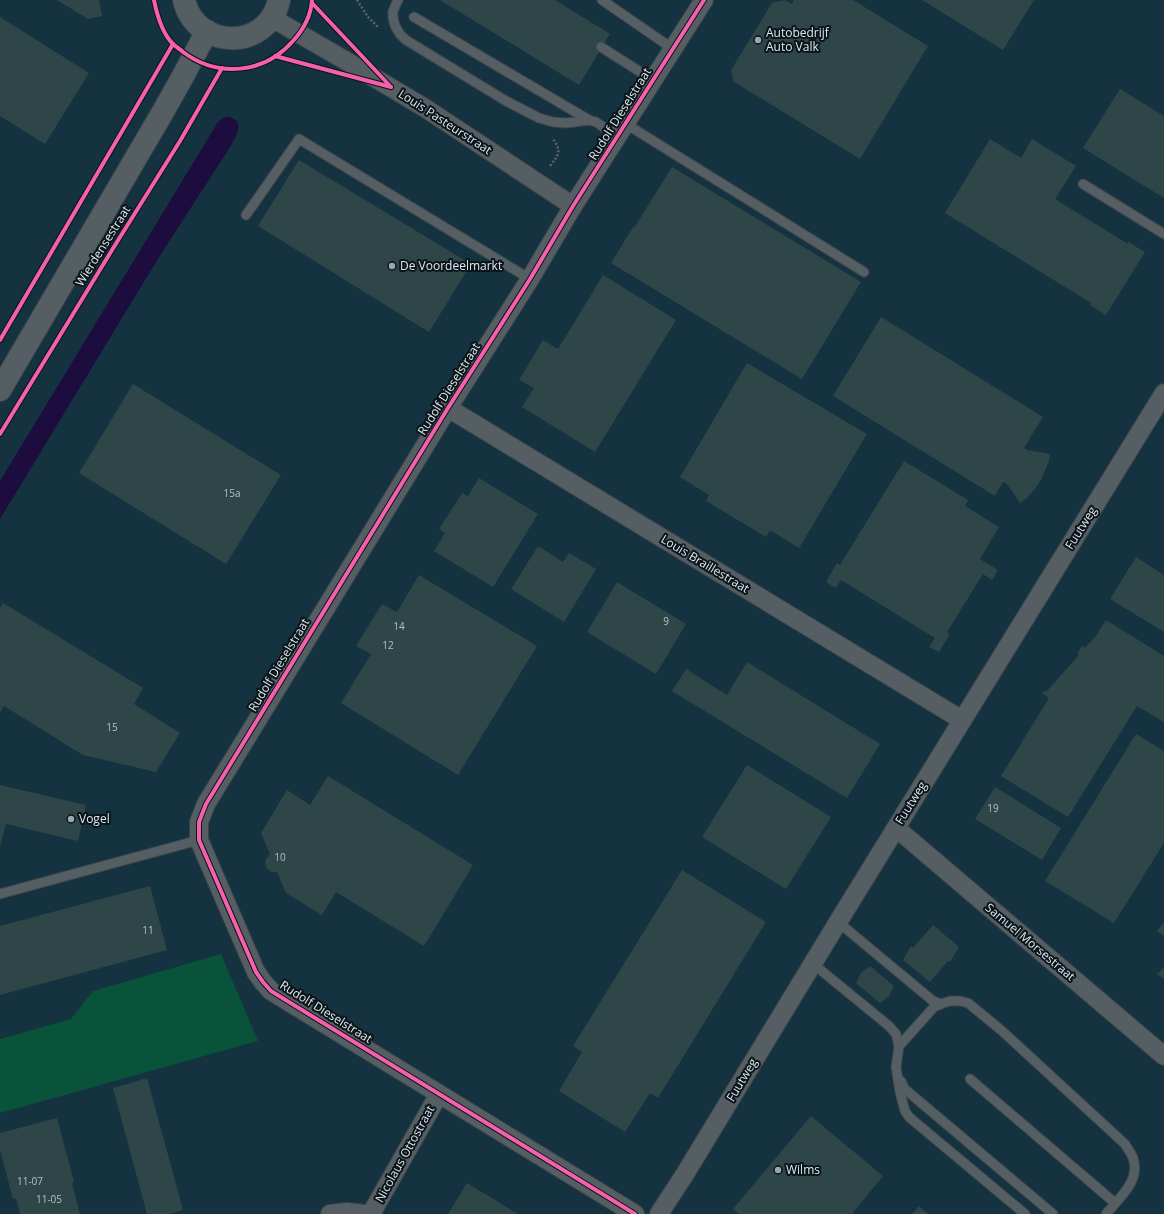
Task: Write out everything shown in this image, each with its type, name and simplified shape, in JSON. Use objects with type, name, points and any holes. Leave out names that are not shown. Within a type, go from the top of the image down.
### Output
[{"type":"street","points":[[184,0],[192,19],[201,28],[212,35],[225,39],[251,35],[263,28],[276,9]]},
{"type":"street","name":"Rudolf Dieselstraat","points":[[635,1214],[271,990],[263,982],[254,966],[199,840],[199,822],[206,804],[448,408],[530,279],[573,206],[704,0]]},
{"type":"street","name":"Louis Pasteurstraat","points":[[276,9],[354,66],[425,108],[573,206]]},
{"type":"street","name":"Wierdensestraat","points":[[0,390],[168,103],[207,32]]},
{"type":"street","name":"Fuutweg","points":[[659,1214],[1164,393]]},
{"type":"street","name":"Louis Braillestraat","points":[[448,408],[962,720]]},
{"type":"street","name":"Samuel Morsestraat","points":[[896,828],[1164,1056]]},
{"type":"street","name":"Nicolaus Ottostraat","points":[[371,1214],[439,1094]]},
{"type":"street","name":"Nicolaus Ottostraat","points":[[330,1214],[347,1212],[364,1214]]},
{"type":"lane","points":[[398,0],[393,12],[394,20],[398,31],[406,40],[506,101],[539,118],[560,123],[589,120]]},
{"type":"lane","points":[[602,0],[673,49]]},
{"type":"lane","points":[[414,17],[589,120],[622,131],[864,272]]},
{"type":"lane","points":[[601,47],[653,80]]},
{"type":"lane","points":[[246,215],[299,139],[530,279]]},
{"type":"lane","points":[[1083,184],[1164,234]]},
{"type":"lane","points":[[0,894],[199,840]]},
{"type":"lane","points":[[838,922],[922,992],[934,1001],[941,1004]]},
{"type":"lane","points":[[812,963],[896,1034],[899,1046],[896,1067],[900,1092],[905,1111],[909,1117],[1025,1214]]},
{"type":"lane","points":[[899,1046],[934,1007],[950,1001],[968,1003],[1001,1030],[1125,1144],[1133,1157],[1136,1172],[1131,1184],[1106,1214]]},
{"type":"lane","points":[[898,1076],[904,1088],[1053,1214]]},
{"type":"lane","points":[[970,1079],[1115,1203]]},
{"type":"shaded area","points":[[0,0],[1164,0],[1164,1214],[0,1214]]},
{"type":"shaded area","points":[[226,117],[232,118],[238,124],[237,133],[232,143],[159,257],[0,519],[0,481],[218,122]]},
{"type":"green space","points":[[221,954],[258,1041],[0,1113],[0,1039],[71,1019],[93,991]]},
{"type":"building","points":[[57,0],[99,0],[102,16],[88,19]]},
{"type":"building","points":[[440,0],[555,0],[610,34],[579,85]]},
{"type":"building","points":[[785,0],[792,4],[794,0],[853,0],[928,46],[860,159],[734,82],[731,70],[772,3]]},
{"type":"building","points":[[922,0],[1034,0],[1003,50]]},
{"type":"building","points":[[0,17],[89,73],[45,144],[0,116]]},
{"type":"building","points":[[1120,89],[1164,116],[1164,198],[1083,148]]},
{"type":"building","points":[[990,139],[1021,158],[1032,139],[1076,166],[1055,199],[1128,244],[1128,242],[1145,252],[1106,315],[1090,305],[1091,303],[945,213]]},
{"type":"building","points":[[299,160],[471,264],[429,332],[258,226]]},
{"type":"building","points":[[672,167],[861,282],[802,379],[611,263]]},
{"type":"building","points":[[603,275],[676,320],[595,452],[522,407],[534,388],[519,380],[543,340],[558,349]]},
{"type":"building","points":[[881,317],[1043,417],[1024,448],[1027,450],[1050,454],[1049,461],[1041,480],[1027,498],[1020,503],[1007,484],[1003,482],[995,496],[833,396]]},
{"type":"building","points":[[747,363],[867,434],[799,548],[770,530],[766,537],[706,501],[709,495],[680,477]]},
{"type":"building","points":[[133,384],[281,475],[226,564],[79,473]]},
{"type":"building","points":[[904,461],[968,500],[965,506],[999,527],[980,559],[998,570],[992,580],[983,574],[947,632],[950,634],[939,652],[929,647],[935,638],[841,580],[836,588],[826,582],[837,563],[840,565]]},
{"type":"building","points":[[479,478],[538,514],[493,587],[434,551],[445,533],[439,529],[462,493],[468,496]]},
{"type":"building","points":[[538,546],[563,562],[569,553],[596,569],[564,622],[511,589]]},
{"type":"building","points":[[1136,557],[1164,575],[1164,632],[1110,599]]},
{"type":"building","points":[[419,575],[537,646],[458,775],[341,703],[371,654],[356,646],[382,604],[397,612]]},
{"type":"building","points":[[617,582],[686,624],[656,674],[587,632]]},
{"type":"building","points":[[3,603],[143,688],[134,704],[180,733],[156,772],[83,755],[4,706],[0,713],[0,608]]},
{"type":"building","points":[[1106,620],[1164,656],[1164,722],[1137,706],[1068,817],[1001,776],[1049,698],[1042,693],[1044,691],[1046,692],[1079,655],[1077,654],[1082,646],[1085,648],[1096,636]]},
{"type":"building","points":[[747,662],[880,744],[847,798],[672,691],[686,669],[727,695]]},
{"type":"building","points":[[1136,734],[1164,751],[1164,843],[1114,923],[1045,881]]},
{"type":"building","points":[[747,765],[831,817],[786,889],[702,837]]},
{"type":"building","points":[[328,776],[473,865],[424,946],[336,892],[322,915],[286,893],[277,872],[271,872],[266,867],[265,861],[270,854],[261,833],[287,790],[310,805]]},
{"type":"building","points":[[0,785],[86,805],[78,841],[6,824],[0,847]]},
{"type":"building","points":[[995,787],[1061,828],[1042,860],[975,819]]},
{"type":"building","points":[[682,870],[766,922],[658,1098],[650,1093],[625,1132],[559,1091],[582,1052],[573,1046]]},
{"type":"building","points":[[150,886],[167,950],[0,995],[0,926]]},
{"type":"building","points":[[1164,922],[1164,936],[1157,931]]},
{"type":"building","points":[[933,925],[959,947],[950,962],[948,961],[930,982],[903,960],[911,946],[913,948]]},
{"type":"building","points":[[870,966],[894,986],[889,996],[880,1003],[856,983],[861,973]]},
{"type":"building","points":[[1164,966],[1164,979],[1157,974]]},
{"type":"building","points":[[147,1078],[183,1210],[169,1214],[147,1214],[113,1088]]},
{"type":"building","points":[[811,1116],[883,1176],[852,1214],[739,1214],[733,1209]]},
{"type":"building","points":[[57,1118],[74,1182],[72,1183],[80,1214],[20,1214],[16,1198],[13,1199],[0,1150],[0,1133]]},
{"type":"building","points":[[467,1183],[518,1214],[448,1214]]},
{"type":"building","points":[[919,1206],[928,1214],[912,1214]]},
{"type":"cycle path","points":[[154,0],[158,18],[166,35],[173,44],[197,60],[211,66],[226,69],[240,69],[255,66],[281,52],[293,41],[303,27],[308,17],[312,0]]},
{"type":"cycle path","points":[[635,1214],[271,991],[256,972],[199,840],[199,822],[206,804],[448,408],[530,279],[573,206],[704,0]]},
{"type":"cycle path","points":[[312,3],[391,87]]},
{"type":"cycle path","points":[[0,340],[173,44]]},
{"type":"cycle path","points":[[275,56],[391,87]]},
{"type":"cycle path","points":[[0,434],[180,141],[222,68]]},
{"type":"place","name":"Autobedrijf Auto Valk","points":[[758,40]]},
{"type":"place","name":"De Voordeelmarkt","points":[[392,266]]},
{"type":"place","name":"Vogel","points":[[71,819]]},
{"type":"place","name":"Wilms","points":[[778,1170]]}]
